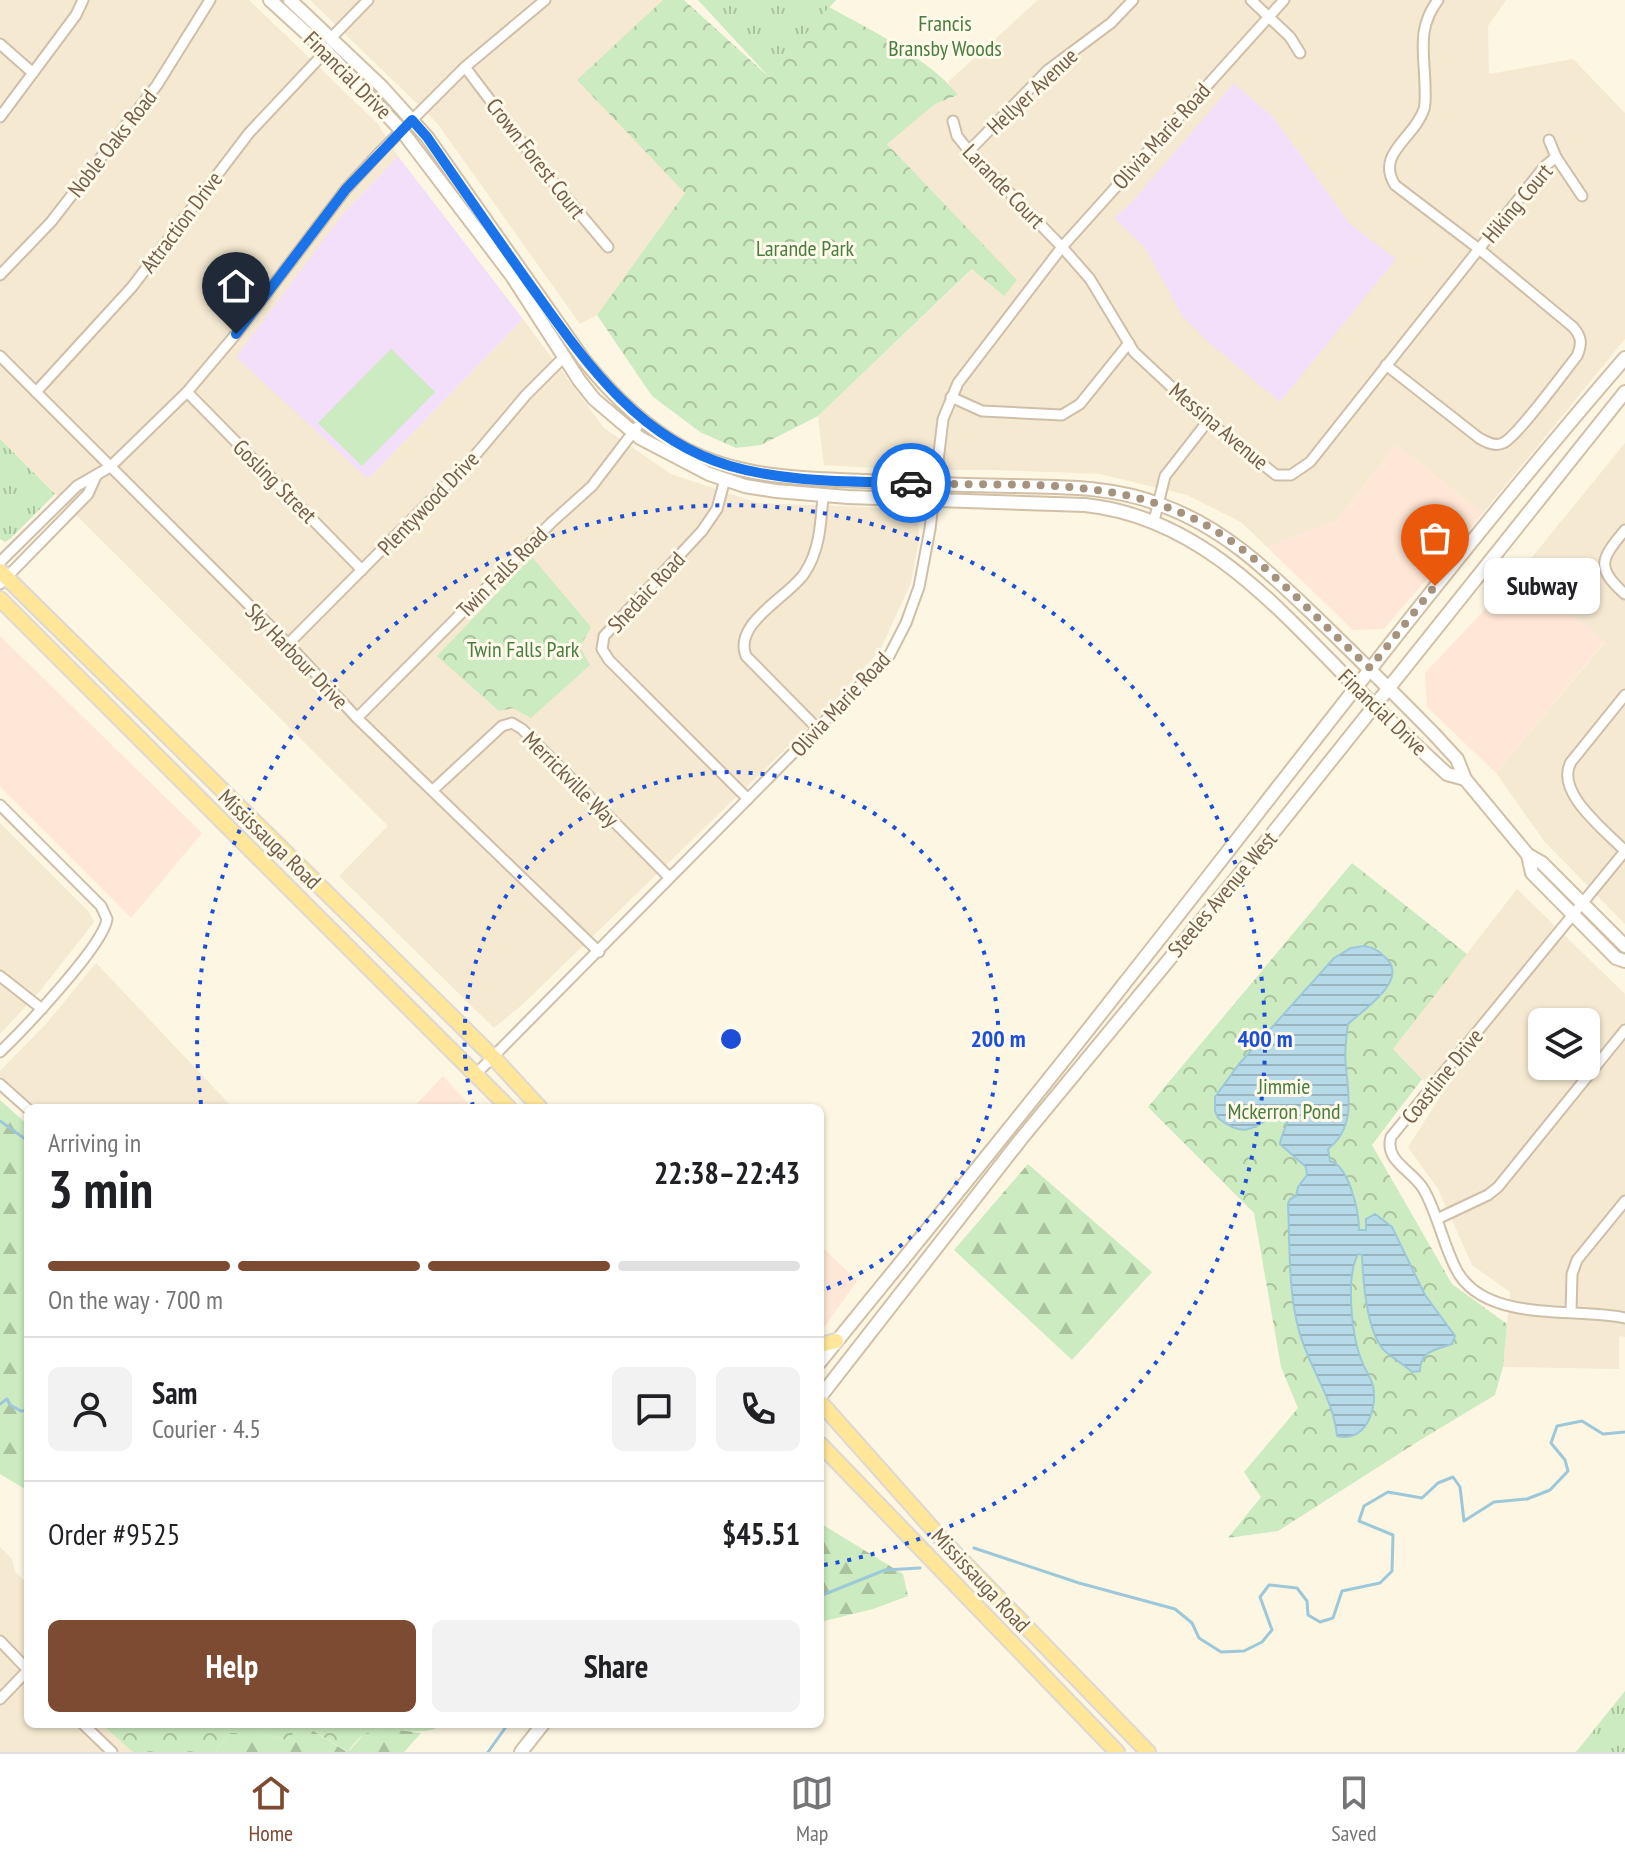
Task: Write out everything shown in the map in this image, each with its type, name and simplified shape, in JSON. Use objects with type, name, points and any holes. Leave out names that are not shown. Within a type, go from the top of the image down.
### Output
[{"type":"main road","name":"Mississauga Road","points":[[2,577],[494,1058],[536,1104]]},
{"type":"main road","name":"Mississauga Road","points":[[0,599],[505,1104]]},
{"type":"main road","points":[[824,1344],[836,1341]]},
{"type":"main road","name":"Mississauga Road","points":[[824,1404],[947,1545],[1148,1752]]},
{"type":"main road","name":"Mississauga Road","points":[[824,1448],[1117,1752]]},
{"type":"main road","points":[[824,1456],[836,1461]]},
{"type":"street","points":[[0,117],[76,15],[83,0]]},
{"type":"street","name":"Noble Oaks Road","points":[[0,275],[51,222],[147,97],[210,0]]},
{"type":"street","name":"Financial Drive","points":[[270,0],[326,51],[402,131],[512,276],[594,399],[633,432],[685,463],[745,486],[823,495],[1085,505],[1111,508],[1154,521],[1198,544],[1243,576],[1447,774],[1465,779]]},
{"type":"street","name":"Financial Drive","points":[[290,0],[427,137],[584,360],[642,421],[685,449],[729,466],[775,476],[1077,487],[1126,493],[1194,518],[1250,555],[1370,668],[1457,759],[1465,779],[1528,855],[1542,863],[1625,946]]},
{"type":"street","points":[[331,38],[368,0]]},
{"type":"street","points":[[0,562],[77,486],[110,467],[187,392],[236,334],[346,189],[465,67],[545,0]]},
{"type":"street","name":"Hellyer Avenue","points":[[969,151],[1048,70],[1111,23],[1133,0]]},
{"type":"street","points":[[1251,0],[1290,37],[1300,53]]},
{"type":"street","name":"Olivia Marie Road","points":[[476,1074],[889,656],[906,623],[919,587],[943,419],[951,397],[978,356],[1062,247],[1284,0]]},
{"type":"street","points":[[1386,365],[1479,438],[1492,444],[1503,443],[1577,356],[1581,340],[1573,327],[1395,185],[1388,174],[1389,162],[1420,120],[1425,106],[1424,22],[1438,0]]},
{"type":"street","points":[[0,44],[33,73]]},
{"type":"street","name":"Attraction Drive","points":[[36,392],[132,287],[249,133],[326,51]]},
{"type":"street","name":"Crown Forest Court","points":[[465,67],[539,165],[608,247]]},
{"type":"street","name":"Larande Court","points":[[953,121],[957,136],[969,151],[1062,247]]},
{"type":"street","name":"Hiking Court","points":[[1549,140],[1556,157],[1582,196]]},
{"type":"street","name":"Hiking Court","points":[[1479,249],[1544,167],[1556,157]]},
{"type":"street","name":"Messina Avenue","points":[[1062,247],[1090,279],[1134,352],[1208,421],[1276,475],[1291,475],[1310,462],[1479,249]]},
{"type":"street","points":[[951,397],[982,411],[1062,415],[1080,404],[1129,343]]},
{"type":"street","name":"Sky Harbour Drive","points":[[0,356],[288,644],[357,718],[599,952]]},
{"type":"street","name":"Plentywood Drive","points":[[288,644],[472,459],[526,395],[564,357]]},
{"type":"street","name":"Steeles Avenue West","points":[[824,1357],[1124,984],[1494,512],[1625,358]]},
{"type":"street","name":"Gosling Street","points":[[187,392],[362,570]]},
{"type":"street","name":"Steeles Avenue West","points":[[824,1394],[1021,1139],[1375,706],[1625,392]]},
{"type":"street","name":"Twin Falls Road","points":[[357,718],[552,522],[592,486],[642,421]]},
{"type":"street","points":[[1154,521],[1165,476],[1208,421]]},
{"type":"street","points":[[2,577],[88,494],[96,476]]},
{"type":"street","name":"Shedaic Road","points":[[725,479],[717,509],[702,531],[604,636],[602,649],[609,660],[748,799]]},
{"type":"street","points":[[818,729],[746,656],[742,647],[746,632],[803,575],[814,556],[821,527],[823,495]]},
{"type":"street","points":[[1625,530],[1605,554],[1604,567],[1611,582],[1625,594]]},
{"type":"street","points":[[1625,695],[1566,772],[1571,791],[1584,809],[1625,851]]},
{"type":"street","name":"Merrickville Way","points":[[433,790],[502,726],[512,723],[522,729],[669,877]]},
{"type":"street","points":[[0,805],[101,906],[107,916],[102,935],[42,1009],[0,1052]]},
{"type":"street","name":"Coastline Drive","points":[[1625,851],[1391,1137],[1388,1147],[1392,1156],[1423,1188],[1456,1269],[1482,1296],[1507,1307],[1625,1318]]},
{"type":"street","name":"Financial Drive","points":[[1528,855],[1532,873],[1616,958],[1625,961]]},
{"type":"street","points":[[0,976],[42,1009]]},
{"type":"street","points":[[1437,1219],[1488,1195],[1498,1187],[1625,1030]]},
{"type":"street","points":[[0,1084],[24,1105]]},
{"type":"street","points":[[1571,1312],[1572,1274],[1577,1260],[1625,1201]]},
{"type":"street","points":[[0,1641],[24,1666]]},
{"type":"street","points":[[0,1699],[24,1674]]},
{"type":"street","points":[[87,1728],[112,1752]]},
{"type":"street","points":[[521,1752],[540,1728]]},
{"type":"shaded area","points":[[0,0],[249,0],[377,123],[398,156],[342,215],[368,479],[523,319],[604,428],[671,474],[758,503],[918,509],[919,538],[911,583],[880,650],[831,705],[522,1005],[494,1028],[339,876],[388,826],[0,439]]},
{"type":"shaded area","points":[[310,0],[663,0],[685,193],[597,315],[580,324],[437,123]]},
{"type":"shaded area","points":[[1038,0],[1506,0],[1488,26],[1489,74],[1573,59],[1625,113],[1625,339],[1483,513],[1396,445],[1335,522],[1267,547],[1241,522],[1187,495],[1100,474],[824,465],[818,416],[973,269],[887,143],[935,104],[957,96],[948,82]]},
{"type":"shaded area","points":[[1234,83],[1273,117],[1350,224],[1396,259],[1280,402],[1183,317],[1145,248],[1114,218],[1131,203]]},
{"type":"shaded area","points":[[398,156],[523,319],[368,479],[236,357],[342,215]]},
{"type":"shaded area","points":[[1625,443],[1625,924],[1544,841],[1496,773],[1605,642],[1520,572]]},
{"type":"shaded area","points":[[1396,445],[1483,513],[1384,629],[1353,630],[1267,547],[1335,522]]},
{"type":"shaded area","points":[[1520,572],[1605,641],[1496,773],[1427,707],[1425,673]]},
{"type":"shaded area","points":[[0,636],[202,833],[131,918],[0,787]]},
{"type":"shaded area","points":[[0,823],[89,912],[94,922],[40,991],[0,1034]]},
{"type":"shaded area","points":[[1517,889],[1625,994],[1625,1337],[1619,1336],[1619,1369],[1503,1367],[1510,1292],[1472,1265],[1438,1189],[1408,1147],[1440,1097],[1393,1049]]},
{"type":"shaded area","points":[[96,963],[229,1104],[32,1104],[0,1076],[0,1071],[46,1024]]},
{"type":"shaded area","points":[[443,1076],[468,1104],[417,1104]]},
{"type":"shaded area","points":[[824,1249],[857,1281],[824,1327]]},
{"type":"shaded area","points":[[0,1547],[12,1559],[15,1572],[24,1580],[24,1728],[106,1728],[133,1752],[0,1752]]},
{"type":"green space","name":"Larande Park","points":[[663,0],[684,0],[769,77],[829,7],[898,46],[932,70],[958,95],[935,104],[887,144],[1017,280],[1004,296],[972,269],[818,416],[761,445],[736,448],[700,432],[652,396],[597,315],[685,193],[577,80]]},
{"type":"green space","points":[[698,0],[836,0],[769,77]]},
{"type":"green space","points":[[391,349],[435,392],[362,466],[318,423]]},
{"type":"green space","points":[[0,439],[55,494],[5,542],[0,539]]},
{"type":"green space","name":"Twin Falls Park","points":[[532,557],[591,627],[580,647],[590,665],[531,718],[513,708],[499,711],[437,656]]},
{"type":"green space","name":"Jimmie Mckerron Pond","points":[[1352,863],[1467,954],[1393,1049],[1422,1079],[1372,1145],[1452,1284],[1507,1324],[1503,1367],[1495,1395],[1278,1531],[1228,1538],[1261,1497],[1244,1472],[1298,1408],[1281,1367],[1254,1213],[1148,1107]]},
{"type":"green space","points":[[0,1100],[24,1121],[24,1489],[0,1474]]},
{"type":"green space","points":[[1028,1164],[1152,1272],[1072,1360],[954,1250]]},
{"type":"green space","points":[[824,1525],[903,1574],[908,1596],[873,1609],[824,1621]]},
{"type":"green space","points":[[1625,1691],[1625,1752],[1576,1752]]},
{"type":"green space","points":[[106,1728],[300,1728],[286,1740],[260,1733],[230,1733],[214,1752],[133,1752]]},
{"type":"green space","points":[[300,1728],[309,1728],[347,1752],[214,1752],[230,1733],[260,1733],[286,1740]]},
{"type":"green space","points":[[309,1728],[435,1728],[423,1731],[377,1730],[357,1740],[348,1752]]},
{"type":"green space","points":[[385,1728],[421,1733],[404,1752],[348,1752],[365,1733]]},
{"type":"water","points":[[1364,946],[1377,950],[1387,959],[1392,976],[1381,994],[1348,1024],[1345,1057],[1348,1112],[1343,1132],[1328,1149],[1330,1161],[1343,1171],[1348,1180],[1359,1230],[1366,1230],[1366,1219],[1375,1214],[1392,1227],[1425,1295],[1455,1336],[1452,1344],[1426,1355],[1420,1371],[1412,1372],[1388,1354],[1372,1328],[1366,1303],[1362,1255],[1358,1254],[1352,1278],[1353,1325],[1374,1395],[1367,1423],[1355,1435],[1347,1437],[1337,1436],[1335,1421],[1302,1341],[1295,1312],[1288,1204],[1307,1175],[1306,1167],[1280,1144],[1289,1118],[1288,1109],[1284,1108],[1252,1128],[1237,1129],[1218,1118],[1215,1097],[1239,1064],[1334,958],[1351,948]]},
{"type":"waterway","points":[[0,1121],[24,1138]]},
{"type":"waterway","points":[[0,1404],[7,1399],[10,1405],[24,1411]]},
{"type":"waterway","points":[[974,1548],[1079,1583],[1175,1609],[1192,1623],[1199,1638],[1221,1652],[1244,1651],[1262,1642],[1272,1630],[1260,1597],[1269,1585],[1297,1588],[1307,1601],[1308,1615],[1320,1622],[1333,1618],[1342,1591],[1380,1583],[1392,1571],[1393,1535],[1359,1521],[1364,1506],[1388,1492],[1422,1498],[1438,1483],[1453,1477],[1460,1487],[1464,1521],[1494,1502],[1527,1499],[1550,1490],[1568,1471],[1565,1460],[1551,1443],[1557,1426],[1582,1421],[1603,1434],[1625,1432]]},
{"type":"waterway","points":[[824,1594],[885,1570],[920,1568]]},
{"type":"waterway","points":[[488,1752],[505,1728]]},
{"type":"way so far","points":[[911,483],[1077,487],[1126,493],[1177,511],[1217,531],[1250,555],[1370,668],[1435,586]]},
{"type":"place","name":"Subway","points":[[1435,586]]},
{"type":"route","points":[[236,334],[346,189],[412,120],[584,360],[610,391],[642,421],[685,449],[729,466],[775,476],[911,483]]},
{"type":"park label","name":"Francis Bransby Woods","points":[[945,36]]}]
